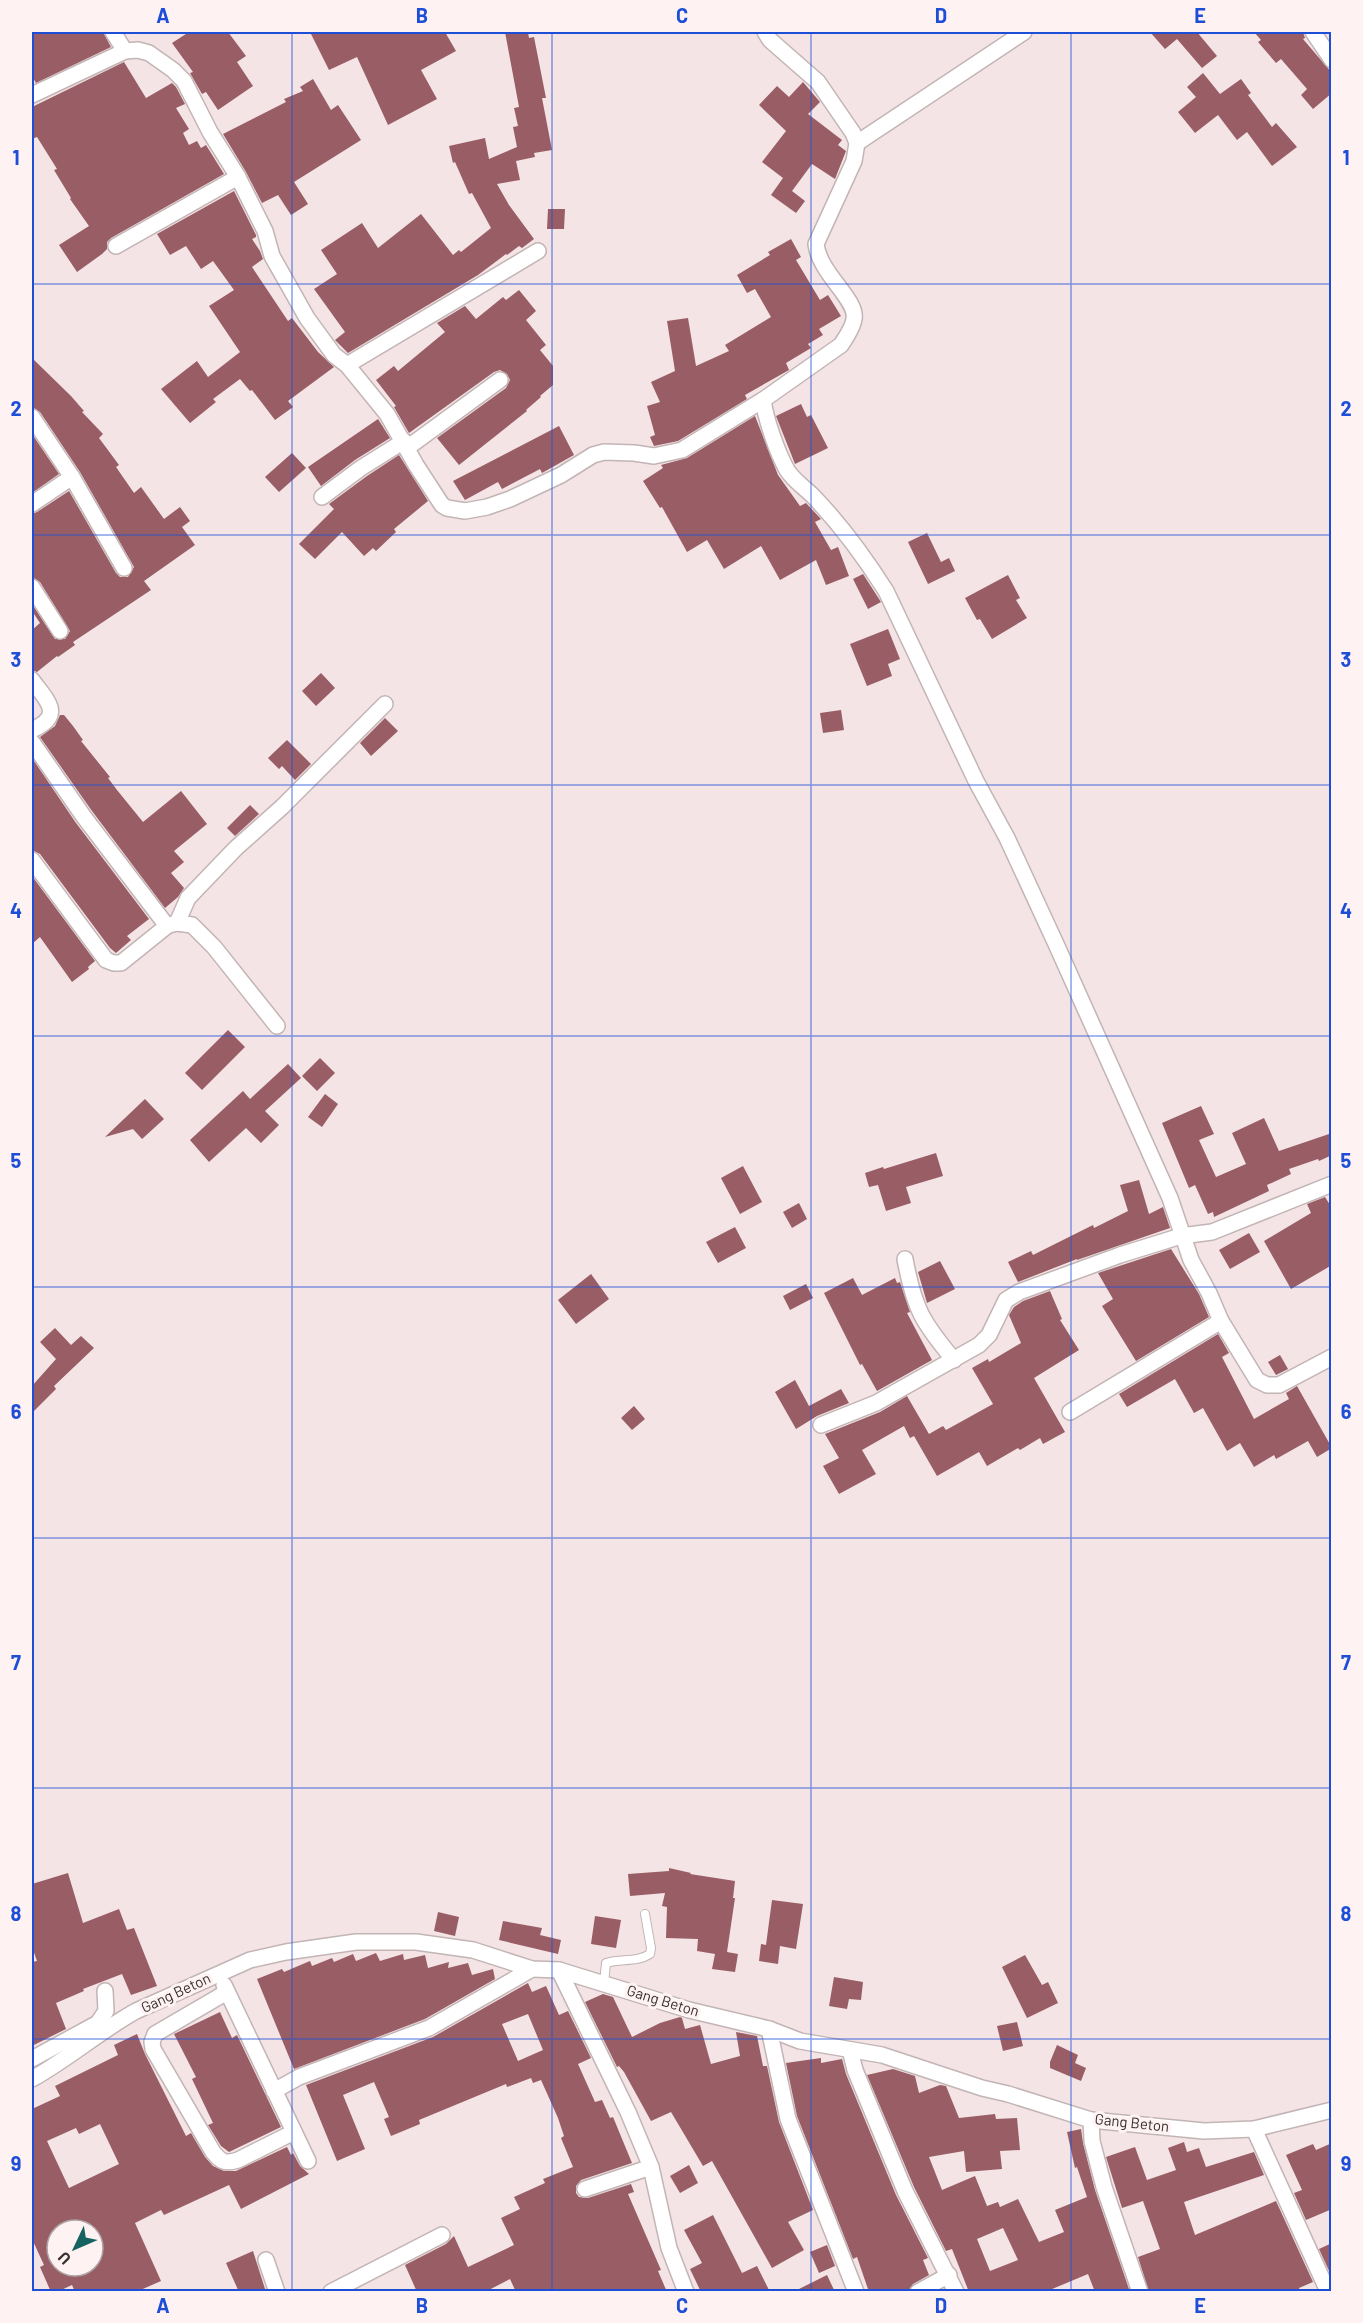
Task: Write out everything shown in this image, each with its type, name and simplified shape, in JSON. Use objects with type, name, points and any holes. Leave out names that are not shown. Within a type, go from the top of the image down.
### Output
[{"type":"street","points":[[113,32],[125,51]]},
{"type":"street","points":[[32,95],[125,51],[138,50],[149,53],[173,70],[184,81],[210,132],[238,177],[264,231],[281,274],[323,341],[334,355],[347,365],[387,414],[442,505],[454,510],[465,511],[487,507],[510,499],[561,475],[593,454],[622,452],[654,456],[682,450],[763,400],[841,345],[855,318],[852,305],[823,268],[817,254],[816,244],[854,161],[857,143],[853,133],[818,82],[770,40],[765,32]]},
{"type":"street","points":[[857,143],[1024,32]]},
{"type":"street","points":[[1313,32],[1332,60]]},
{"type":"street","points":[[116,246],[238,177]]},
{"type":"street","points":[[347,365],[538,251]]},
{"type":"street","points":[[322,497],[361,468],[406,445],[500,381]]},
{"type":"street","points":[[763,400],[766,418],[787,470],[812,495],[856,548],[886,591],[976,781],[1007,838],[1056,944],[1170,1198],[1181,1236],[1221,1322],[1257,1380],[1267,1385],[1279,1386],[1332,1357]]},
{"type":"street","points":[[32,417],[72,477],[124,568]]},
{"type":"street","points":[[32,504],[72,477]]},
{"type":"street","points":[[32,587],[60,631]]},
{"type":"street","points":[[32,680],[50,706],[51,712],[47,722],[32,730]]},
{"type":"street","points":[[32,860],[106,960],[121,963],[172,924],[188,898],[236,848],[290,800],[385,704]]},
{"type":"street","points":[[32,742],[84,817],[172,924],[192,925],[214,947],[277,1026]]},
{"type":"street","points":[[821,1425],[876,1403],[979,1345],[989,1335],[1006,1300],[1019,1292],[1120,1255],[1181,1236],[1212,1232],[1332,1184]]},
{"type":"street","points":[[905,1259],[912,1295],[924,1324],[954,1360]]},
{"type":"street","points":[[1070,1412],[1221,1322]]},
{"type":"street","name":"Gang Beton","points":[[32,2079],[77,2052],[118,2021],[163,1997],[250,1960],[286,1952],[356,1942],[387,1941],[473,1950],[532,1969],[559,1970],[604,1979],[689,2010],[769,2029],[800,2041],[882,2055],[982,2088],[1091,2120],[1204,2130],[1254,2129],[1324,2113]]},
{"type":"street","points":[[274,2091],[299,2078],[429,2028],[532,1969]]},
{"type":"street","points":[[559,1970],[628,2112],[651,2167],[669,2248],[686,2292]]},
{"type":"street","points":[[218,1974],[308,2161]]},
{"type":"street","points":[[32,2058],[98,2023],[106,2011],[105,1991]]},
{"type":"street","points":[[227,1992],[155,2034],[152,2042],[153,2049],[220,2161],[238,2160],[294,2132]]},
{"type":"street","points":[[769,2029],[788,2119],[856,2292]]},
{"type":"street","points":[[850,2049],[855,2070],[905,2191],[956,2292]]},
{"type":"street","points":[[1091,2120],[1092,2141],[1104,2187],[1140,2292]]},
{"type":"street","points":[[1254,2129],[1325,2289]]},
{"type":"street","points":[[585,2189],[651,2167]]},
{"type":"street","points":[[331,2292],[442,2235]]},
{"type":"street","points":[[266,2260],[277,2292]]},
{"type":"street","points":[[918,2292],[949,2275]]},
{"type":"lane","points":[[604,1979],[606,1963],[613,1960],[637,1960],[650,1954],[645,1914]]},
{"type":"building","points":[[32,32],[103,32],[111,47],[36,83],[32,76]]},
{"type":"building","points":[[189,32],[228,32],[246,56],[237,62],[253,86],[218,110],[206,92],[202,94],[190,73],[193,72],[172,43]]},
{"type":"building","points":[[310,32],[445,32],[456,51],[421,70],[437,99],[388,125],[357,57],[329,70]]},
{"type":"building","points":[[505,32],[528,32],[529,38],[534,37],[546,98],[542,98],[552,150],[534,153],[535,157],[516,161],[520,180],[497,184],[534,239],[522,248],[519,246],[478,275],[348,353],[335,340],[345,332],[314,289],[337,274],[321,250],[362,223],[378,248],[421,214],[453,255],[459,250],[461,252],[491,228],[472,193],[469,194],[455,162],[453,163],[449,146],[485,138],[489,159],[517,147],[513,127],[518,126],[514,108],[519,107]]},
{"type":"building","points":[[1150,32],[1197,32],[1217,56],[1202,68],[1177,39],[1165,49]]},
{"type":"building","points":[[1254,32],[1303,32],[1305,38],[1303,39],[1332,73],[1332,93],[1313,109],[1301,95],[1307,89],[1281,59],[1276,63],[1258,42],[1261,40]]},
{"type":"building","points":[[124,62],[146,98],[172,83],[176,87],[185,104],[176,108],[189,129],[183,133],[189,145],[197,141],[201,148],[206,145],[224,174],[111,238],[107,242],[107,249],[102,254],[77,272],[59,245],[89,226],[70,199],[54,170],[57,169],[37,137],[32,139],[32,107]]},
{"type":"building","points":[[1203,73],[1220,94],[1241,79],[1251,93],[1248,95],[1272,127],[1276,123],[1297,147],[1272,166],[1247,132],[1237,140],[1218,115],[1195,133],[1178,112],[1196,97],[1187,87]]},
{"type":"building","points":[[313,79],[331,110],[338,105],[361,140],[294,182],[308,204],[291,215],[278,195],[262,203],[223,134],[286,102],[284,99],[303,91],[300,87]]},
{"type":"building","points":[[803,82],[820,102],[808,114],[842,140],[838,145],[846,151],[835,179],[812,164],[792,191],[805,201],[796,213],[771,195],[783,178],[762,162],[786,131],[759,105],[777,86],[789,97]]},
{"type":"building","points":[[234,191],[256,235],[252,239],[263,259],[252,267],[288,321],[292,318],[318,352],[334,367],[288,401],[293,407],[275,420],[252,390],[250,391],[240,379],[213,399],[216,402],[190,423],[161,389],[197,361],[208,377],[240,352],[209,306],[234,290],[213,261],[201,269],[186,246],[170,255],[157,234]]},
{"type":"building","points":[[548,209],[565,209],[564,229],[547,229]]},
{"type":"building","points":[[791,239],[801,257],[796,260],[820,300],[828,295],[841,316],[819,329],[823,335],[808,344],[811,348],[786,363],[789,370],[745,395],[747,399],[678,441],[654,446],[650,437],[655,435],[647,406],[660,402],[651,382],[675,371],[667,321],[688,318],[696,366],[729,351],[725,345],[771,317],[755,289],[747,293],[737,275],[770,255],[768,252]]},
{"type":"building","points":[[519,290],[536,311],[526,320],[546,345],[540,350],[553,366],[553,385],[527,411],[459,465],[437,438],[506,388],[510,380],[507,374],[500,370],[494,372],[409,433],[394,407],[396,406],[376,380],[394,366],[398,371],[445,332],[437,323],[465,306],[476,319],[503,297],[506,300]]},
{"type":"building","points":[[32,358],[71,396],[84,411],[82,412],[103,434],[99,438],[119,465],[116,467],[134,493],[141,487],[164,519],[180,507],[190,521],[182,527],[195,545],[144,581],[151,590],[73,642],[75,645],[37,672],[32,670],[32,630],[40,623],[32,611],[32,604],[55,639],[65,639],[70,631],[40,582],[32,577],[32,514],[69,491],[116,573],[120,577],[128,577],[134,567],[80,472],[40,412],[32,407]]},
{"type":"building","points":[[801,404],[807,417],[811,415],[828,448],[795,464],[776,416]]},
{"type":"building","points":[[755,416],[778,475],[800,506],[806,503],[821,519],[815,522],[831,550],[838,547],[849,576],[826,585],[816,560],[780,580],[761,546],[724,569],[707,540],[687,552],[662,507],[660,508],[643,481],[663,468],[661,465],[687,458]]},
{"type":"building","points":[[378,419],[390,438],[355,460],[321,486],[308,467]]},
{"type":"building","points":[[559,426],[574,455],[542,473],[540,469],[502,489],[498,482],[465,500],[453,481]]},
{"type":"building","points":[[32,434],[59,474],[32,493]]},
{"type":"building","points":[[292,453],[306,468],[279,492],[265,477]]},
{"type":"building","points":[[399,455],[428,501],[394,529],[396,532],[376,551],[373,548],[364,556],[342,532],[315,559],[299,544],[334,509],[329,504]]},
{"type":"building","points":[[927,533],[941,562],[949,558],[955,571],[928,584],[908,542]]},
{"type":"building","points":[[863,574],[881,602],[868,609],[853,579]]},
{"type":"building","points":[[1008,575],[1020,598],[1016,600],[1027,618],[992,639],[980,619],[977,620],[965,598]]},
{"type":"building","points":[[888,629],[900,659],[888,664],[892,676],[867,686],[850,644]]},
{"type":"building","points":[[321,673],[335,688],[316,706],[302,691]]},
{"type":"building","points":[[841,710],[844,730],[823,733],[820,713]]},
{"type":"building","points":[[60,715],[64,715],[73,726],[83,740],[81,741],[143,822],[181,791],[207,824],[174,851],[184,862],[171,873],[184,888],[178,897],[165,908],[40,737],[55,726]]},
{"type":"building","points":[[385,718],[398,731],[371,756],[360,743]]},
{"type":"building","points":[[287,740],[311,764],[295,780],[282,766],[279,769],[268,758]]},
{"type":"building","points":[[32,758],[76,823],[149,919],[127,936],[131,940],[116,953],[40,854],[32,850]]},
{"type":"building","points":[[250,805],[259,814],[235,836],[227,828]]},
{"type":"building","points":[[32,876],[95,961],[88,967],[89,969],[72,982],[40,937],[32,944]]},
{"type":"building","points":[[228,1030],[245,1047],[202,1090],[185,1073]]},
{"type":"building","points":[[320,1058],[335,1073],[317,1091],[302,1076]]},
{"type":"building","points":[[288,1064],[301,1078],[265,1111],[279,1125],[261,1143],[246,1128],[209,1162],[190,1140],[243,1091],[250,1099]]},
{"type":"building","points":[[325,1094],[338,1104],[322,1127],[308,1117]]},
{"type":"building","points":[[145,1099],[164,1119],[142,1139],[133,1129],[105,1137]]},
{"type":"building","points":[[1201,1106],[1214,1134],[1199,1140],[1216,1177],[1246,1164],[1232,1133],[1264,1118],[1279,1151],[1332,1133],[1332,1155],[1289,1169],[1291,1174],[1267,1185],[1269,1191],[1214,1217],[1213,1212],[1208,1214],[1195,1185],[1189,1188],[1162,1123]]},
{"type":"building","points":[[936,1153],[943,1176],[906,1187],[911,1203],[886,1211],[878,1185],[869,1187],[865,1173]]},
{"type":"building","points":[[743,1166],[762,1202],[740,1214],[721,1178]]},
{"type":"building","points":[[1139,1180],[1149,1214],[1163,1207],[1170,1228],[1077,1259],[1018,1282],[1008,1262],[1031,1251],[1033,1255],[1093,1225],[1094,1228],[1128,1211],[1120,1185]]},
{"type":"building","points":[[1325,1197],[1332,1208],[1332,1265],[1291,1289],[1264,1241],[1311,1213],[1307,1204]]},
{"type":"building","points":[[799,1203],[807,1219],[792,1228],[783,1212]]},
{"type":"building","points":[[735,1227],[746,1248],[718,1263],[706,1242]]},
{"type":"building","points":[[1249,1233],[1260,1252],[1230,1269],[1219,1250]]},
{"type":"building","points":[[1171,1249],[1199,1294],[1209,1317],[1136,1361],[1102,1306],[1113,1299],[1098,1273]]},
{"type":"building","points":[[940,1261],[955,1289],[927,1303],[918,1272]]},
{"type":"building","points":[[591,1274],[609,1299],[576,1324],[558,1300]]},
{"type":"building","points":[[853,1278],[862,1295],[895,1278],[897,1283],[900,1282],[910,1312],[907,1313],[932,1360],[877,1391],[862,1364],[860,1365],[824,1293]]},
{"type":"building","points":[[806,1284],[813,1298],[790,1310],[783,1296]]},
{"type":"building","points":[[1050,1291],[1062,1319],[1060,1320],[1079,1350],[1034,1378],[1065,1432],[1043,1444],[1040,1438],[987,1466],[979,1452],[937,1476],[914,1436],[910,1438],[904,1426],[862,1450],[876,1474],[839,1494],[823,1466],[839,1458],[825,1434],[880,1412],[907,1396],[929,1434],[943,1426],[946,1430],[993,1404],[972,1368],[988,1359],[989,1362],[1021,1343],[1009,1315],[1014,1307],[1023,1301]]},
{"type":"building","points":[[55,1328],[71,1345],[81,1336],[94,1348],[54,1386],[56,1389],[32,1413],[32,1386],[56,1359],[40,1342]]},
{"type":"building","points":[[1218,1334],[1229,1353],[1222,1357],[1254,1419],[1289,1399],[1286,1393],[1297,1386],[1332,1448],[1317,1457],[1308,1441],[1276,1459],[1274,1455],[1254,1467],[1240,1443],[1227,1451],[1203,1408],[1194,1413],[1175,1379],[1127,1407],[1119,1394]]},
{"type":"building","points":[[1280,1355],[1288,1369],[1276,1375],[1268,1362]]},
{"type":"building","points":[[795,1380],[809,1406],[841,1389],[849,1403],[817,1416],[796,1429],[775,1392]]},
{"type":"building","points":[[634,1406],[645,1419],[632,1430],[621,1418]]},
{"type":"building","points":[[669,1868],[690,1874],[735,1881],[733,1898],[735,1898],[727,1952],[738,1954],[735,1972],[712,1969],[715,1954],[697,1951],[698,1939],[666,1938],[667,1907],[662,1906],[665,1893],[630,1896],[628,1874],[669,1871]]},
{"type":"building","points":[[68,1873],[83,1923],[119,1909],[127,1930],[134,1928],[157,1986],[131,1995],[122,1974],[83,1989],[84,1991],[56,2003],[66,2029],[32,2046],[32,1962],[37,1961],[32,1947],[32,1884]]},
{"type":"building","points":[[772,1900],[803,1904],[796,1949],[780,1946],[778,1964],[759,1961],[761,1944],[766,1945]]},
{"type":"building","points":[[438,1912],[459,1917],[455,1936],[434,1931]]},
{"type":"building","points":[[595,1916],[621,1920],[616,1948],[591,1944]]},
{"type":"building","points":[[503,1921],[542,1928],[540,1935],[561,1940],[558,1954],[499,1940]]},
{"type":"building","points":[[376,1953],[380,1961],[403,1954],[404,1960],[425,1955],[428,1968],[449,1962],[448,1968],[468,1963],[472,1975],[493,1969],[495,1979],[425,2019],[294,2069],[257,1979],[282,1969],[284,1972],[310,1961],[312,1966],[332,1958],[334,1962],[353,1954],[356,1961]]},
{"type":"building","points":[[1025,1955],[1042,1985],[1048,1982],[1058,2003],[1027,2018],[1002,1967]]},
{"type":"building","points":[[834,1977],[863,1982],[861,2000],[849,1999],[847,2009],[829,2006]]},
{"type":"building","points":[[528,1983],[532,1992],[546,1986],[559,2015],[568,2011],[591,2058],[578,2064],[595,2102],[602,2100],[610,2118],[613,2117],[632,2163],[581,2180],[576,2186],[576,2193],[579,2197],[588,2198],[631,2184],[634,2192],[628,2194],[661,2270],[658,2271],[667,2292],[516,2292],[510,2279],[485,2292],[417,2292],[405,2265],[446,2244],[454,2236],[468,2267],[514,2245],[501,2218],[520,2209],[514,2197],[545,2183],[543,2179],[573,2167],[561,2138],[564,2136],[558,2118],[541,2080],[533,2083],[531,2078],[507,2087],[506,2084],[419,2120],[420,2124],[391,2136],[384,2119],[389,2117],[374,2082],[343,2095],[365,2149],[337,2161],[306,2085],[433,2037]],"holes":[[[528,2014],[543,2050],[518,2061],[502,2024]]]},
{"type":"building","points":[[603,1994],[613,1997],[632,2037],[660,2023],[680,2017],[685,2029],[700,2025],[711,2064],[740,2056],[736,2032],[757,2036],[763,2066],[767,2066],[779,2122],[813,2210],[788,2222],[804,2250],[772,2268],[712,2161],[703,2166],[671,2112],[651,2121],[624,2072],[619,2066],[617,2067],[585,2002]]},
{"type":"building","points":[[220,2012],[232,2038],[237,2035],[281,2127],[229,2152],[221,2146],[208,2125],[213,2123],[192,2079],[196,2077],[174,2034]]},
{"type":"building","points":[[1017,2022],[1023,2046],[1003,2051],[997,2026]]},
{"type":"building","points":[[137,2034],[186,2136],[191,2133],[213,2166],[224,2171],[236,2171],[287,2147],[291,2155],[293,2153],[300,2166],[309,2174],[241,2209],[229,2185],[164,2215],[161,2210],[135,2223],[161,2281],[136,2292],[75,2292],[72,2285],[57,2292],[51,2292],[40,2267],[44,2265],[32,2239],[32,2109],[60,2096],[55,2086],[118,2055],[114,2045]],"holes":[[[100,2124],[119,2164],[69,2188],[47,2141],[76,2128],[79,2134]]]},
{"type":"building","points":[[1057,2045],[1078,2055],[1075,2063],[1086,2068],[1081,2081],[1050,2068]]},
{"type":"building","points":[[821,2058],[821,2063],[842,2059],[846,2074],[896,2195],[928,2258],[923,2260],[929,2275],[913,2284],[908,2292],[869,2292],[857,2257],[853,2259],[797,2116],[786,2063]]},
{"type":"building","points":[[893,2069],[915,2076],[919,2093],[940,2085],[946,2086],[959,2118],[995,2114],[996,2119],[1017,2118],[1020,2150],[1000,2151],[1002,2169],[966,2172],[964,2151],[929,2157],[942,2190],[975,2176],[987,2206],[998,2202],[1000,2207],[1018,2199],[1039,2242],[1064,2232],[1055,2210],[1087,2197],[1077,2167],[1075,2168],[1067,2132],[1081,2129],[1095,2190],[1130,2292],[1095,2292],[1088,2274],[1045,2292],[969,2292],[952,2249],[946,2251],[914,2187],[867,2075]],"holes":[[[1003,2228],[1018,2260],[990,2271],[977,2239]]]},
{"type":"building","points":[[1184,2142],[1187,2152],[1199,2148],[1206,2167],[1254,2152],[1264,2175],[1184,2202],[1195,2235],[1276,2201],[1313,2282],[1299,2288],[1300,2292],[1149,2292],[1138,2257],[1160,2249],[1143,2201],[1122,2208],[1106,2157],[1135,2147],[1147,2180],[1176,2170],[1168,2148]]},
{"type":"building","points":[[1332,2143],[1332,2209],[1306,2220],[1294,2193],[1302,2190],[1286,2155],[1313,2144],[1316,2150]]},
{"type":"building","points":[[689,2165],[698,2183],[680,2193],[670,2176]]},
{"type":"building","points":[[713,2215],[742,2273],[757,2266],[770,2292],[701,2292],[690,2269],[702,2263],[684,2230]]},
{"type":"building","points":[[1332,2243],[1332,2275],[1331,2275],[1319,2249]]},
{"type":"building","points":[[827,2245],[835,2266],[819,2273],[810,2252]]},
{"type":"building","points":[[253,2251],[266,2292],[239,2292],[226,2263]]},
{"type":"building","points":[[827,2275],[835,2292],[793,2292]]}]
